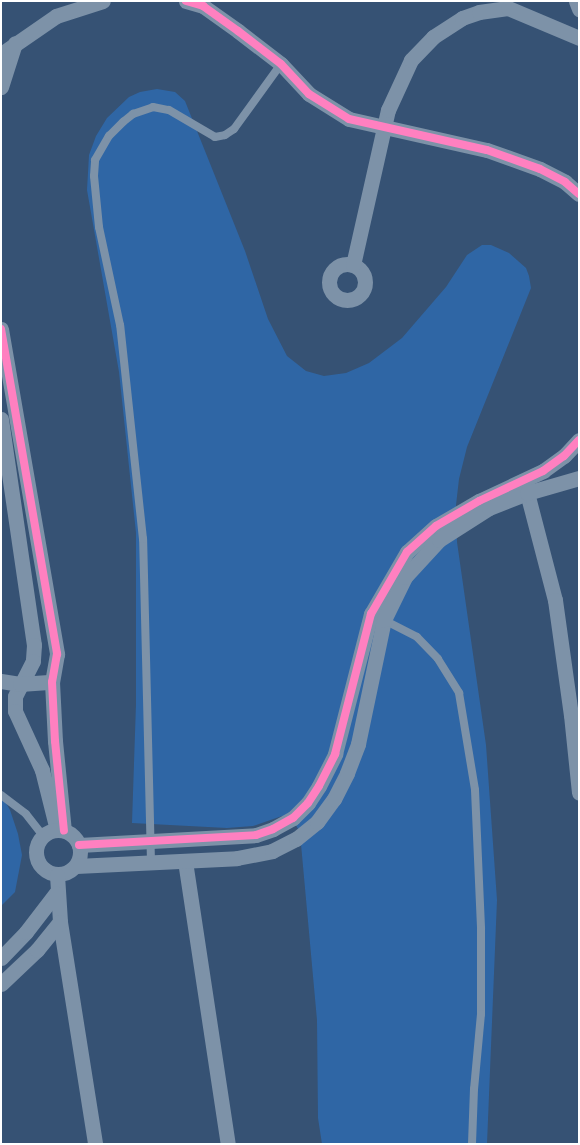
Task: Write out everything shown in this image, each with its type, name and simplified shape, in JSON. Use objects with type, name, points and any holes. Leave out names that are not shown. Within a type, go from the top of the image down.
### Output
[{"type":"street","points":[[1,54],[56,16],[103,1]]},
{"type":"street","points":[[186,1],[204,4],[281,64],[309,94],[331,110],[349,119],[487,150],[540,169],[565,182],[579,194]]},
{"type":"street","points":[[576,1],[579,10]]},
{"type":"street","points":[[353,265],[382,126],[396,86],[410,60],[433,37],[462,18],[510,4],[579,38]]},
{"type":"street","points":[[1,87],[16,43]]},
{"type":"street","points":[[1,329],[57,654],[52,682],[55,741],[54,832],[35,849],[36,856],[43,869],[57,875],[71,871],[76,866],[79,859],[79,845],[75,839],[54,832]]},
{"type":"street","points":[[1,419],[34,645],[33,661],[28,675],[20,684],[15,696],[15,712],[42,770],[54,832]]},
{"type":"street","points":[[526,487],[579,440]]},
{"type":"street","points":[[79,845],[256,836],[274,829],[293,818],[308,803],[335,754],[378,617],[407,552],[436,526],[479,501],[526,487],[579,478]]},
{"type":"street","points":[[526,487],[555,600],[571,716],[579,794]]},
{"type":"street","points":[[76,866],[237,858],[272,851],[296,840],[317,822],[334,799],[358,744],[378,617]]},
{"type":"street","points":[[1,681],[20,684],[52,682]]},
{"type":"street","points":[[185,861],[228,1144]]},
{"type":"street","points":[[57,875],[56,893],[60,922],[95,1144]]},
{"type":"street","points":[[1,958],[26,932],[56,893]]},
{"type":"street","points":[[1,984],[37,950],[60,922]]},
{"type":"lane","points":[[151,862],[143,539],[120,325],[99,226],[94,176],[95,160],[109,136],[123,122],[133,114],[153,108],[169,110],[215,136],[225,135],[234,128],[281,64]]},
{"type":"lane","points":[[378,617],[416,637],[438,659],[458,693],[467,742],[475,790],[481,929],[481,1014],[474,1089],[472,1144]]},
{"type":"lane","points":[[1,795],[54,832]]},
{"type":"shaded area","points":[[157,89],[175,92],[185,101],[245,251],[268,319],[287,356],[306,371],[324,376],[346,373],[369,363],[402,338],[446,287],[467,255],[482,245],[491,245],[509,253],[526,268],[529,276],[531,288],[467,447],[459,479],[456,505],[457,542],[486,745],[497,900],[487,1144],[322,1144],[318,1118],[317,1020],[300,833],[294,821],[282,816],[253,826],[227,828],[132,823],[136,704],[136,533],[119,372],[87,190],[89,155],[96,136],[107,118],[129,97],[140,92]]},
{"type":"shaded area","points":[[1,794],[10,810],[18,834],[22,855],[15,892],[1,906]]},
{"type":"cycle path","points":[[186,1],[203,6],[238,31],[281,64],[309,94],[349,119],[487,150],[540,169],[565,182],[579,194]]},
{"type":"cycle path","points":[[1,329],[57,654],[52,682],[55,741],[64,831]]},
{"type":"cycle path","points":[[79,845],[256,835],[273,829],[293,818],[308,803],[335,754],[371,614],[407,552],[436,526],[479,501],[543,471],[564,456],[579,440]]}]
